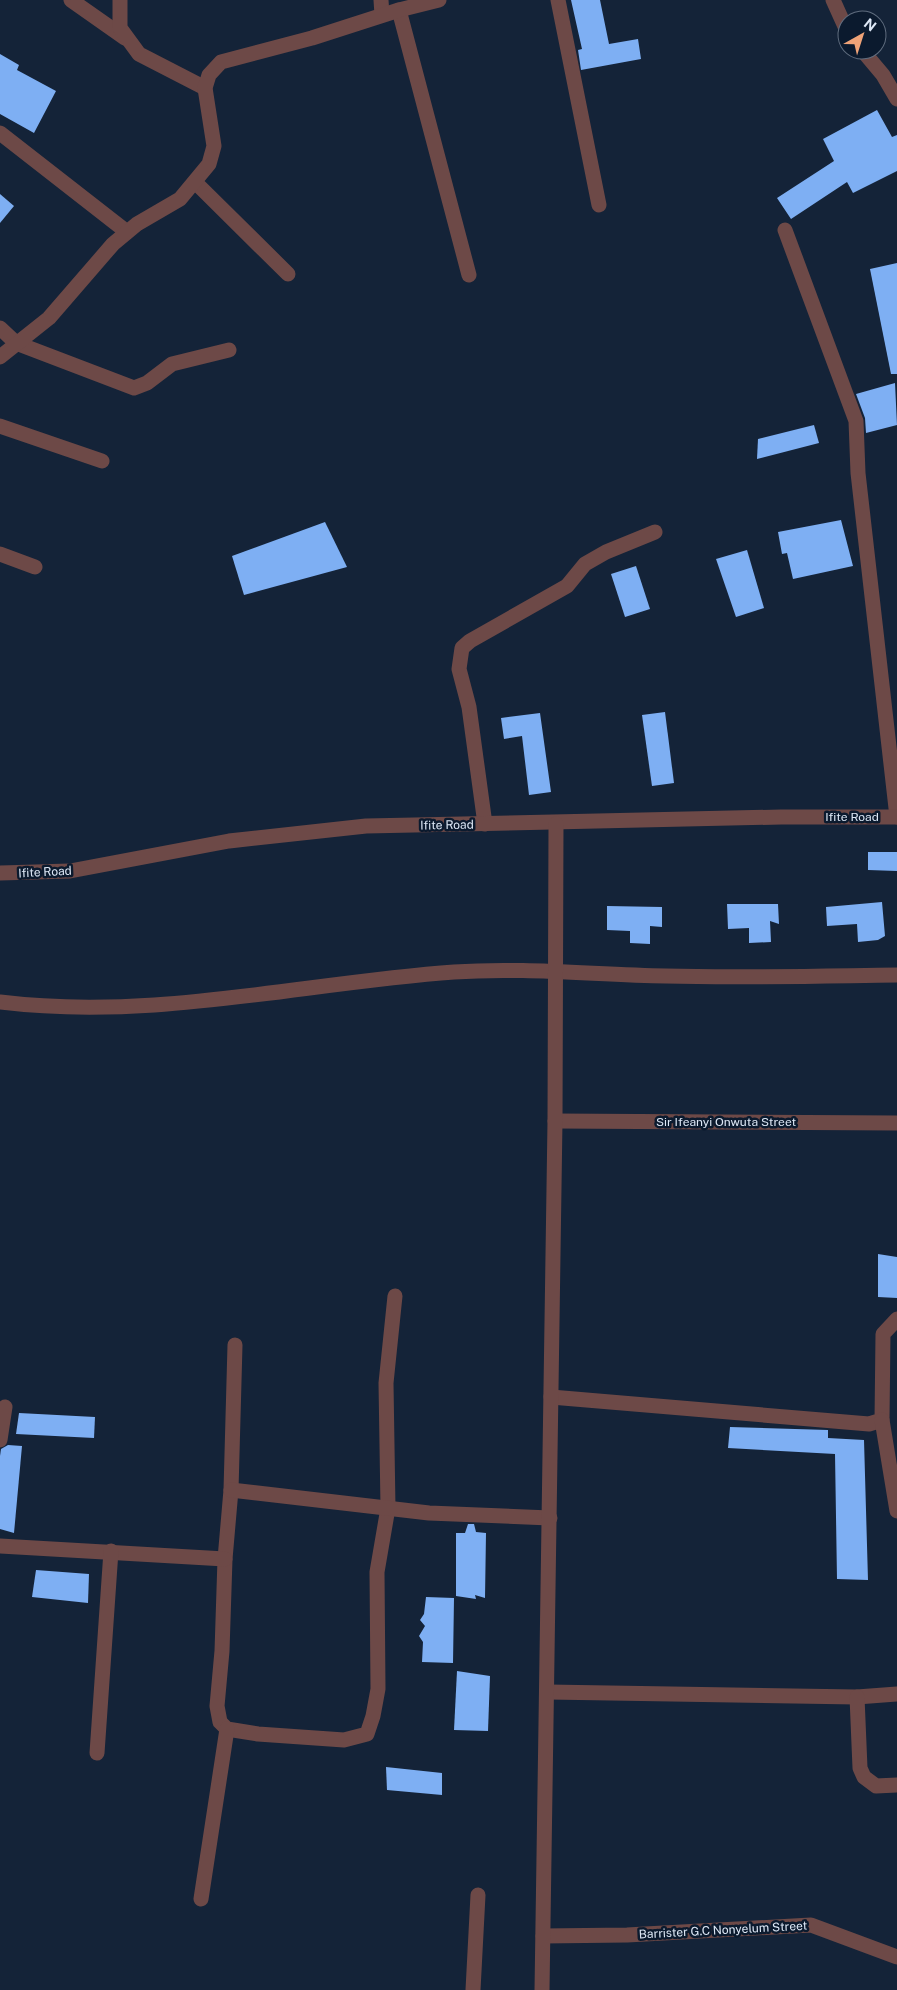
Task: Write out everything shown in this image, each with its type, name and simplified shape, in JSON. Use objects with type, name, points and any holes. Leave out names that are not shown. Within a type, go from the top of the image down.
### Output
[{"type":"street","points":[[71,0],[125,38],[139,54],[205,88]]},
{"type":"street","points":[[120,0],[120,28],[125,38]]},
{"type":"street","points":[[381,0],[382,15]]},
{"type":"street","points":[[0,357],[49,318],[113,244],[127,232],[180,199],[209,164],[214,146],[205,88],[209,75],[220,62],[312,38],[382,15],[438,0]]},
{"type":"street","points":[[558,0],[599,205]]},
{"type":"street","points":[[399,10],[469,276]]},
{"type":"street","points":[[870,60],[883,75],[897,99]]},
{"type":"street","points":[[0,133],[127,232]]},
{"type":"street","points":[[195,182],[288,274]]},
{"type":"street","points":[[785,230],[856,421],[858,473],[897,817]]},
{"type":"street","points":[[0,328],[16,343],[134,388],[147,383],[172,364],[229,350]]},
{"type":"street","points":[[0,426],[102,461]]},
{"type":"street","points":[[485,824],[469,707],[459,669],[462,648],[470,641],[567,586],[585,564],[606,552],[656,532]]},
{"type":"street","points":[[0,554],[35,567]]},
{"type":"street","name":"Ifite Road","points":[[0,873],[70,872],[229,841],[366,826],[556,824],[781,817],[897,817]]},
{"type":"street","points":[[542,1990],[548,1692],[555,1120],[556,824]]},
{"type":"street","points":[[0,1002],[100,1008],[179,1004],[454,972],[510,971],[670,976],[897,976]]},
{"type":"street","name":"Sir Ifeanyi Onwuta Street","points":[[555,1120],[897,1123]]},
{"type":"street","points":[[235,1345],[231,1490],[225,1559],[222,1651],[217,1706],[220,1722],[227,1729],[258,1734],[344,1740],[367,1734],[373,1716],[378,1689],[377,1572],[388,1508],[386,1383],[395,1296]]},
{"type":"street","points":[[897,1319],[883,1334],[882,1420],[897,1511]]},
{"type":"street","points":[[551,1397],[869,1424],[882,1420]]},
{"type":"street","points":[[0,1440],[5,1407]]},
{"type":"street","points":[[231,1490],[429,1513],[550,1518]]},
{"type":"street","points":[[0,1546],[225,1559]]},
{"type":"street","points":[[98,1753],[111,1551]]},
{"type":"street","points":[[548,1692],[858,1697],[897,1694]]},
{"type":"street","points":[[858,1697],[860,1768],[864,1777],[876,1786],[897,1785]]},
{"type":"street","points":[[201,1899],[227,1729]]},
{"type":"street","points":[[473,1990],[478,1895]]},
{"type":"street","name":"Barrister G.C Nonyelum Street","points":[[543,1936],[627,1935],[811,1925],[897,1957]]},
{"type":"building","points":[[571,0],[600,0],[609,44],[638,39],[641,59],[581,70],[578,50],[582,49]]},
{"type":"building","points":[[0,54],[19,65],[17,70],[56,91],[34,133],[0,114]]},
{"type":"building","points":[[877,110],[892,137],[897,135],[897,171],[853,193],[847,182],[791,219],[777,198],[834,161],[823,139]]},
{"type":"building","points":[[0,194],[14,206],[0,223]]},
{"type":"building","points":[[897,263],[897,374],[891,374],[870,269]]},
{"type":"building","points":[[895,383],[897,425],[866,433],[865,418],[856,394]]},
{"type":"building","points":[[814,425],[819,443],[757,459],[758,439]]},
{"type":"building","points":[[841,520],[853,566],[793,579],[787,553],[782,554],[778,532]]},
{"type":"building","points":[[325,522],[347,567],[244,595],[232,556]]},
{"type":"building","points":[[747,550],[764,608],[736,617],[716,559]]},
{"type":"building","points":[[636,566],[650,609],[625,617],[611,574]]},
{"type":"building","points":[[665,712],[674,783],[652,786],[642,715]]},
{"type":"building","points":[[540,713],[551,792],[529,795],[522,736],[504,739],[501,718]]},
{"type":"building","points":[[868,852],[897,852],[897,871],[868,870]]},
{"type":"building","points":[[882,902],[885,936],[878,940],[858,942],[857,924],[827,926],[826,907]]},
{"type":"building","points":[[727,904],[778,904],[779,924],[770,921],[771,942],[749,943],[749,928],[728,929]]},
{"type":"building","points":[[607,906],[662,907],[662,927],[650,926],[650,944],[630,943],[630,931],[607,930]]},
{"type":"building","points":[[878,1254],[897,1257],[897,1298],[878,1297]]},
{"type":"building","points":[[19,1413],[95,1417],[94,1438],[16,1434]]},
{"type":"building","points":[[730,1427],[828,1430],[828,1438],[864,1440],[868,1580],[837,1579],[835,1454],[728,1448]]},
{"type":"building","points":[[8,1445],[22,1446],[14,1533],[0,1529],[0,1456],[1,1449]]},
{"type":"building","points":[[468,1524],[474,1524],[476,1532],[486,1533],[485,1598],[475,1595],[476,1599],[456,1596],[456,1533],[465,1533]]},
{"type":"building","points":[[36,1570],[89,1574],[88,1603],[32,1597]]},
{"type":"building","points":[[426,1597],[454,1598],[453,1663],[422,1662],[423,1642],[419,1636],[425,1626],[420,1620],[424,1614]]},
{"type":"building","points":[[457,1671],[490,1676],[488,1731],[454,1730]]},
{"type":"building","points":[[386,1767],[442,1773],[442,1795],[387,1790]]}]
